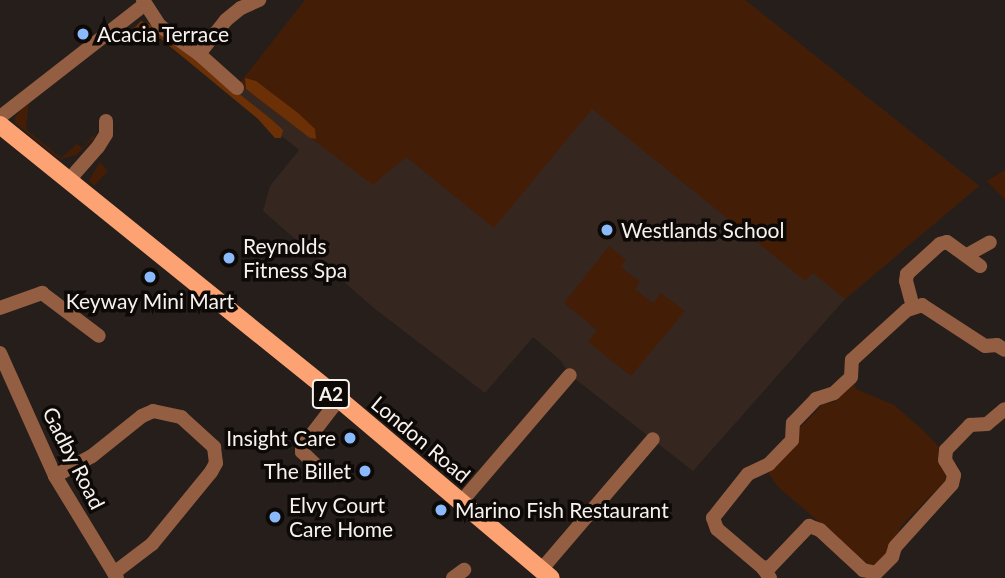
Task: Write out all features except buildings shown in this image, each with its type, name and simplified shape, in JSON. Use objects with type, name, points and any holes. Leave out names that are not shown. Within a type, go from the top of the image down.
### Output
[{"type":"main road","name":"London Road","points":[[2,128],[339,400],[546,574]]},
{"type":"street","points":[[198,54],[226,20],[241,8],[259,0]]},
{"type":"street","points":[[2,128],[145,3],[160,26],[237,88]]},
{"type":"street","points":[[68,181],[99,147],[106,134],[106,121]]},
{"type":"street","points":[[913,307],[906,281],[914,267],[940,244],[947,242],[980,266]]},
{"type":"street","points":[[967,256],[990,242]]},
{"type":"street","points":[[0,309],[42,293],[92,337]]},
{"type":"street","points":[[1005,350],[997,345],[985,346],[929,308],[913,307],[852,360],[851,377],[834,393],[816,400],[793,423],[792,440],[769,464],[748,474],[713,518],[716,529],[766,573],[809,526],[820,530],[863,570],[876,572],[892,558],[895,547],[952,484],[954,475],[945,460],[946,450],[970,425],[990,423],[1005,409]]},
{"type":"street","name":"Gadby Road","points":[[0,353],[55,475],[115,576]]},
{"type":"street","points":[[461,502],[570,375]]},
{"type":"street","points":[[325,474],[302,452],[302,447],[339,400]]},
{"type":"street","points":[[55,475],[99,452],[142,416],[153,411],[181,417],[214,447],[216,463],[211,472],[152,544],[115,576]]},
{"type":"street","points":[[546,574],[653,439]]},
{"type":"shaded area","name":"Westlands School","points":[[305,0],[745,0],[979,186],[845,299],[693,471],[570,375],[561,361],[533,337],[485,393],[375,309],[263,211],[270,186],[299,150],[231,95]]},
{"type":"shaded area","points":[[305,0],[745,0],[979,186],[845,299],[813,273],[805,281],[592,109],[494,228],[406,157],[373,185],[239,84]]},
{"type":"shaded area","points":[[141,21],[156,27],[272,120],[283,130],[281,138],[275,138],[258,119],[155,34],[146,28],[131,31]]},
{"type":"shaded area","points":[[245,78],[256,81],[298,113],[315,129],[316,139],[310,138],[246,89]]},
{"type":"shaded area","points":[[29,101],[26,129],[61,158],[77,144],[83,148],[95,133],[94,138],[76,155],[61,159],[57,157],[15,123],[15,117]]},
{"type":"shaded area","points":[[100,162],[108,171],[94,186],[89,180]]},
{"type":"shaded area","points":[[1005,170],[1005,200],[987,181]]},
{"type":"shaded area","points":[[609,246],[626,260],[621,267],[640,282],[635,289],[653,303],[661,293],[685,311],[631,376],[588,342],[597,330],[564,303]]},
{"type":"shaded area","points":[[854,382],[856,389],[894,405],[924,431],[939,447],[938,459],[947,479],[901,526],[890,552],[874,565],[869,565],[777,486],[768,472],[796,443],[798,430],[823,404],[834,402]]},
{"type":"place","name":"Acacia Terrace","points":[[83,34]]},
{"type":"place","name":"Westlands School","points":[[607,230]]},
{"type":"place","name":"Reynolds Fitness Spa","points":[[229,258]]},
{"type":"place","name":"Keyway Mini Mart","points":[[150,277]]},
{"type":"place","name":"Insight Care","points":[[350,438]]},
{"type":"place","name":"The Billet","points":[[365,471]]},
{"type":"place","name":"Marino Fish Restaurant","points":[[441,510]]},
{"type":"place","name":"Elvy Court Care Home","points":[[275,517]]}]
